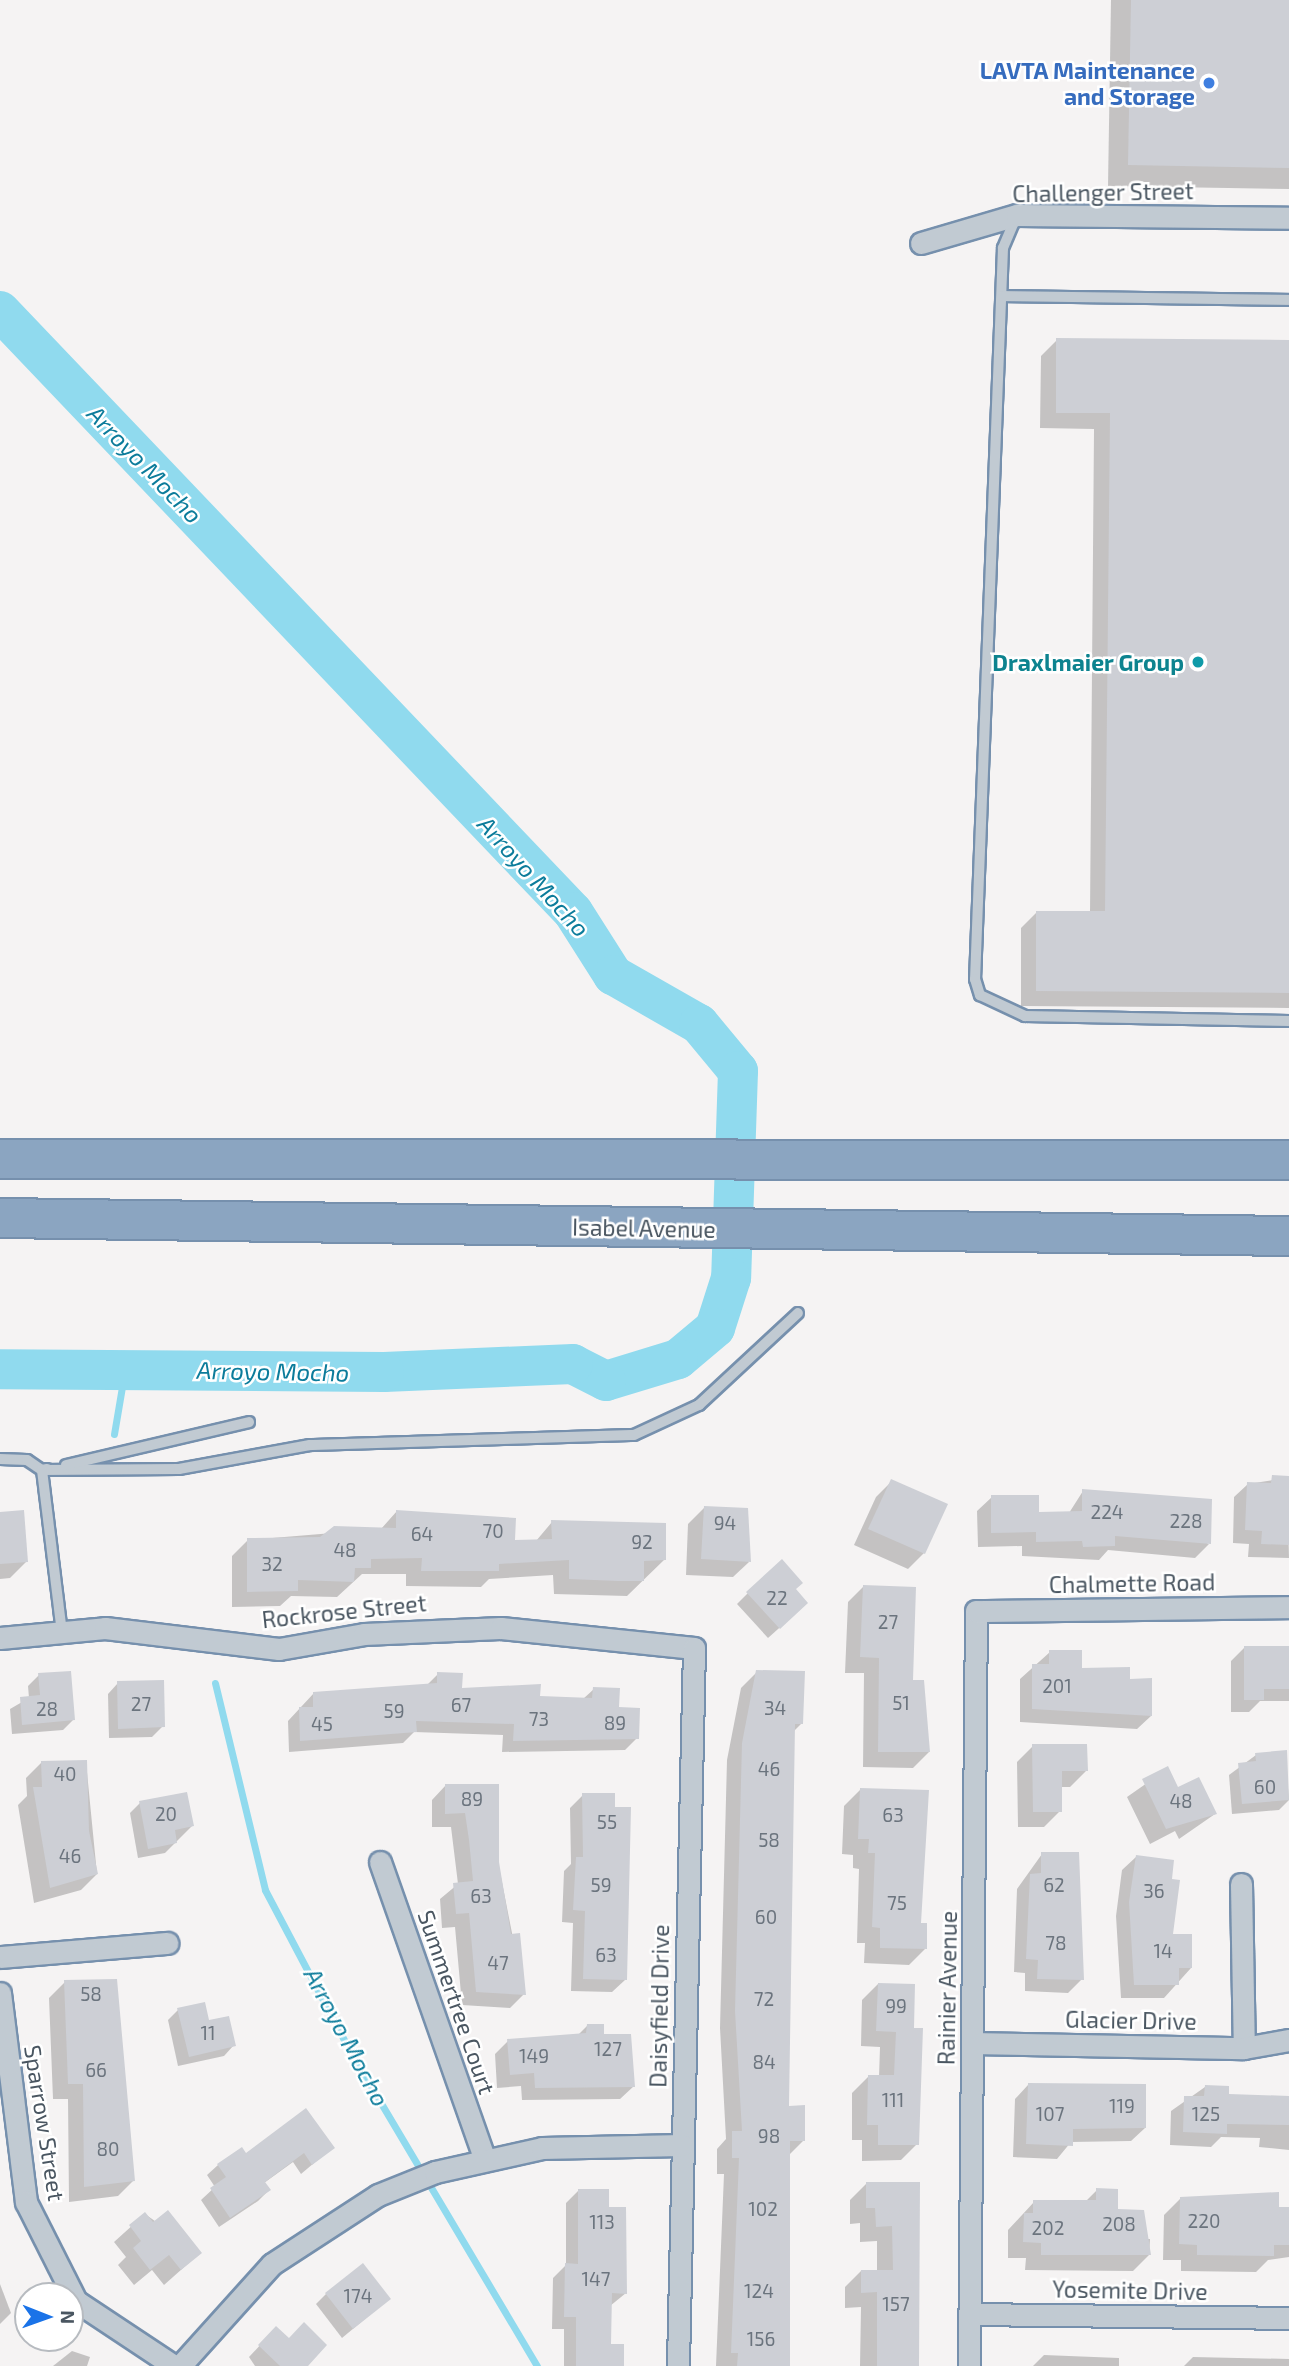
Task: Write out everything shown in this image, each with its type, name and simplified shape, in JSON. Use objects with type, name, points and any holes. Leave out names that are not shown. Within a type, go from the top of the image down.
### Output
[{"type":"highway","points":[[0,1159],[1289,1160]]},
{"type":"highway","name":"Isabel Avenue","points":[[0,1219],[1289,1236]]},
{"type":"street","name":"Challenger Street","points":[[921,243],[1017,215],[1289,218]]},
{"type":"street","name":"Chalmette Road","points":[[976,1611],[1289,1607]]},
{"type":"street","name":"Rainier Avenue","points":[[969,2366],[976,1611]]},
{"type":"street","name":"Rockrose Street","points":[[0,1638],[105,1628],[279,1649],[391,1632],[501,1628],[694,1648]]},
{"type":"street","name":"Daisyfield Drive","points":[[678,2366],[694,1648]]},
{"type":"street","name":"Summertree Court","points":[[380,1862],[485,2160]]},
{"type":"street","points":[[1241,1885],[1244,2048]]},
{"type":"street","points":[[0,1957],[167,1943]]},
{"type":"street","name":"Sparrow Street","points":[[0,1993],[26,2202],[76,2301],[174,2366]]},
{"type":"street","name":"Glacier Drive","points":[[972,2043],[1244,2048],[1289,2040]]},
{"type":"street","points":[[180,2366],[222,2313],[313,2233],[378,2195],[485,2160],[542,2148],[682,2145]]},
{"type":"street","name":"Yosemite Drive","points":[[970,2314],[1289,2318]]},
{"type":"lane","points":[[1017,215],[1003,248],[975,978],[980,995],[1026,1016],[1289,1021]]},
{"type":"lane","points":[[1003,296],[1289,300]]},
{"type":"lane","points":[[0,1459],[27,1460],[42,1470],[179,1469],[310,1446],[634,1434],[699,1405],[798,1313]]},
{"type":"lane","points":[[42,1470],[249,1422]]},
{"type":"lane","points":[[42,1470],[62,1632]]},
{"type":"building","name":"LAVTA Maintenance and Storage","points":[[1131,0],[1289,0],[1289,168],[1128,165]]},
{"type":"building","name":"Draxlmaier Group","points":[[1056,338],[1289,340],[1289,993],[1036,991],[1036,911],[1105,911],[1110,413],[1056,413]]},
{"type":"building","points":[[1272,1475],[1289,1476],[1289,1545],[1261,1544],[1262,1531],[1245,1530],[1247,1482],[1271,1483]]},
{"type":"building","points":[[891,1479],[948,1504],[925,1554],[868,1529]]},
{"type":"building","points":[[1082,1489],[1212,1499],[1211,1544],[1115,1536],[1115,1546],[1083,1547],[1082,1541],[1036,1542],[1036,1532],[991,1533],[991,1495],[1039,1495],[1039,1512],[1082,1511]]},
{"type":"building","points":[[704,1506],[748,1508],[751,1562],[701,1559]]},
{"type":"building","points":[[24,1510],[28,1562],[0,1564],[0,1512]]},
{"type":"building","points":[[396,1510],[516,1518],[515,1540],[552,1539],[551,1520],[666,1523],[666,1560],[644,1561],[644,1581],[618,1581],[569,1579],[569,1560],[499,1564],[499,1571],[421,1571],[422,1558],[371,1559],[371,1568],[355,1568],[354,1582],[298,1580],[298,1591],[247,1592],[247,1538],[320,1537],[334,1526],[396,1528]]},
{"type":"building","points":[[782,1559],[803,1583],[796,1589],[808,1603],[780,1629],[746,1592]]},
{"type":"building","points":[[863,1585],[916,1587],[913,1680],[924,1680],[930,1752],[878,1752],[879,1658],[860,1657]]},
{"type":"building","points":[[1244,1646],[1289,1646],[1289,1689],[1264,1689],[1264,1700],[1244,1700]]},
{"type":"building","points":[[1049,1650],[1082,1650],[1082,1668],[1130,1667],[1130,1679],[1152,1678],[1152,1716],[1032,1709],[1032,1664],[1049,1664]]},
{"type":"building","points":[[756,1670],[805,1671],[803,1724],[795,1724],[789,2106],[805,2105],[805,2141],[790,2141],[790,2366],[737,2366],[738,2353],[731,2353],[739,2158],[732,2158],[732,2131],[742,2131],[735,2011],[742,1743]]},
{"type":"building","points":[[71,1671],[75,1720],[22,1725],[20,1697],[40,1695],[38,1673]]},
{"type":"building","points":[[437,1672],[463,1673],[462,1688],[541,1684],[540,1696],[592,1698],[593,1687],[620,1688],[619,1707],[640,1708],[639,1739],[513,1741],[514,1724],[416,1721],[417,1732],[300,1741],[299,1707],[313,1707],[313,1692],[437,1683]]},
{"type":"building","points":[[164,1680],[165,1727],[118,1729],[117,1681]]},
{"type":"building","points":[[1032,1744],[1087,1744],[1088,1771],[1062,1771],[1062,1812],[1033,1812]]},
{"type":"building","points":[[1287,1750],[1289,1800],[1242,1804],[1238,1763],[1256,1761],[1255,1753]]},
{"type":"building","points":[[87,1760],[89,1831],[98,1874],[50,1888],[33,1787],[42,1787],[41,1761]]},
{"type":"building","points":[[1168,1766],[1178,1787],[1199,1777],[1217,1814],[1166,1829],[1142,1779]]},
{"type":"building","points":[[445,1784],[499,1784],[499,1862],[511,1934],[520,1933],[526,1995],[476,1992],[469,1913],[456,1914],[453,1883],[473,1881],[465,1813],[445,1814]]},
{"type":"building","points":[[860,1788],[929,1790],[921,1923],[927,1923],[927,1949],[880,1948],[880,1928],[872,1927],[875,1853],[868,1853],[869,1839],[858,1839]]},
{"type":"building","points":[[187,1792],[194,1826],[175,1830],[177,1843],[148,1849],[139,1801]]},
{"type":"building","points":[[582,1793],[615,1793],[615,1807],[631,1807],[627,1980],[583,1979],[585,1911],[573,1910],[576,1857],[583,1857]]},
{"type":"building","points":[[1041,1852],[1079,1852],[1084,1980],[1037,1979],[1038,1960],[1026,1959],[1030,1874],[1041,1873]]},
{"type":"building","points":[[1136,1855],[1174,1860],[1172,1879],[1180,1880],[1173,1934],[1192,1934],[1192,1968],[1179,1968],[1179,1985],[1134,1985],[1129,1902]]},
{"type":"building","points":[[117,1979],[135,2181],[84,2187],[83,2084],[68,2084],[64,1980]]},
{"type":"building","points":[[878,1983],[915,1984],[914,2028],[923,2028],[919,2145],[878,2145],[878,2125],[867,2125],[868,2075],[894,2075],[896,2032],[876,2031]]},
{"type":"building","points":[[205,2002],[209,2020],[229,2016],[236,2046],[189,2057],[177,2008]]},
{"type":"building","points":[[587,2024],[604,2024],[604,2034],[631,2034],[635,2087],[535,2088],[534,2073],[510,2075],[507,2039],[586,2033]]},
{"type":"building","points":[[1028,2083],[1146,2084],[1146,2128],[1073,2129],[1073,2146],[1026,2144]]},
{"type":"building","points":[[1205,2085],[1229,2086],[1229,2094],[1289,2096],[1289,2125],[1227,2124],[1227,2134],[1183,2132],[1184,2096],[1204,2096]]},
{"type":"building","points":[[306,2108],[335,2148],[312,2165],[304,2153],[265,2182],[271,2190],[230,2218],[210,2188],[226,2177],[217,2164],[242,2147],[246,2153]]},
{"type":"building","points":[[866,2182],[920,2182],[919,2366],[877,2366],[877,2292],[861,2293],[861,2270],[893,2270],[892,2226],[876,2227],[875,2208],[866,2208]]},
{"type":"building","points":[[1096,2188],[1118,2189],[1118,2209],[1144,2210],[1151,2255],[1041,2255],[1041,2243],[1023,2242],[1024,2213],[1033,2213],[1033,2200],[1096,2200]]},
{"type":"building","points":[[578,2189],[609,2189],[609,2207],[626,2207],[627,2294],[612,2293],[611,2344],[624,2344],[624,2366],[576,2366],[576,2317],[564,2317],[565,2263],[578,2264]]},
{"type":"building","points":[[1279,2192],[1279,2207],[1289,2207],[1289,2245],[1274,2245],[1274,2256],[1197,2255],[1197,2245],[1179,2244],[1180,2197]]},
{"type":"building","points":[[168,2210],[202,2253],[181,2270],[169,2255],[150,2270],[133,2248],[141,2241],[129,2225],[145,2212],[153,2222]]},
{"type":"building","points":[[363,2263],[391,2299],[353,2329],[325,2293]]},
{"type":"building","points":[[304,2322],[327,2345],[308,2366],[280,2366],[258,2345],[276,2326],[289,2338]]},
{"type":"waterway","name":"Arroyo Mocho","points":[[0,311],[573,912],[613,975],[699,1024],[738,1071],[731,1278],[715,1328],[678,1359],[606,1381],[573,1364],[384,1372],[0,1369]]},
{"type":"waterway","name":"Arroyo Mocho","points":[[114,1434],[125,1369]]},
{"type":"waterway","name":"Arroyo Mocho","points":[[215,1683],[265,1890],[350,2051],[537,2366]]},
{"type":"place","name":"LAVTA Maintenance and Storage","points":[[1209,83]]},
{"type":"place","name":"Draxlmaier Group","points":[[1198,662]]}]
